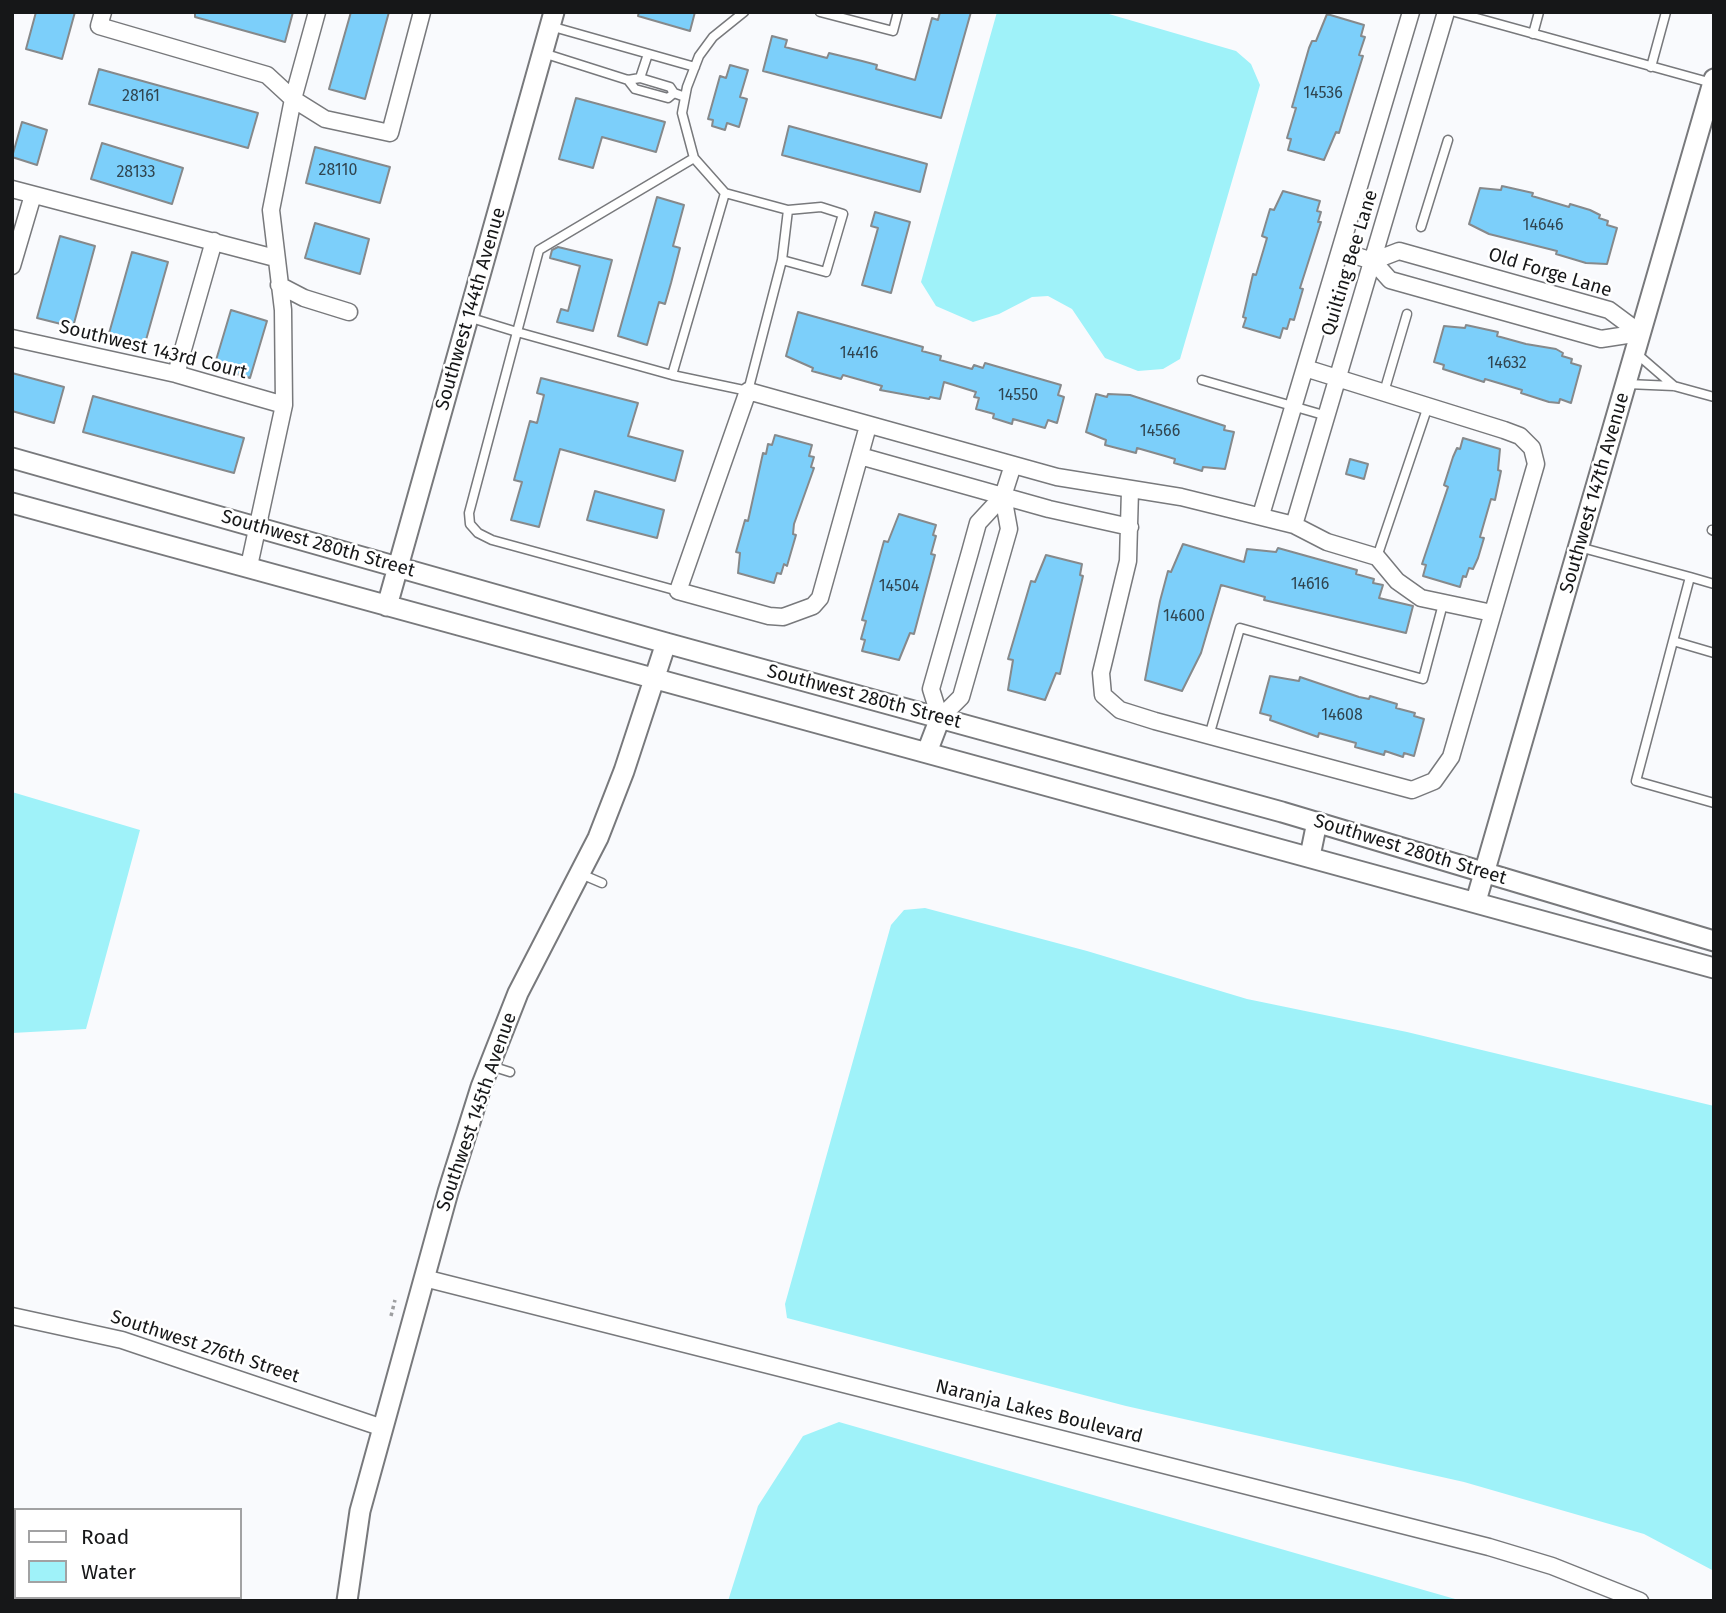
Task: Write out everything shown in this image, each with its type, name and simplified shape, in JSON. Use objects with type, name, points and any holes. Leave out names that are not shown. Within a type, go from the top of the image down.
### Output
[{"type":"street","points":[[103,12],[99,26],[267,75],[293,99],[325,119],[390,133],[422,12]]},
{"type":"street","points":[[249,566],[284,405],[282,310],[271,210],[293,99],[317,12]]},
{"type":"street","name":"Quilting Bee Lane","points":[[1261,515],[1411,12]]},
{"type":"street","name":"Quilting Bee Lane","points":[[1294,525],[1446,12]]},
{"type":"street","name":"Southwest 144th Avenue","points":[[387,606],[552,19]]},
{"type":"street","name":"Southwest 147th Avenue","points":[[1476,901],[1713,82]]},
{"type":"street","points":[[12,189],[275,258]]},
{"type":"street","points":[[12,266],[33,195]]},
{"type":"street","points":[[176,374],[214,242]]},
{"type":"street","points":[[1340,250],[1373,261],[1391,280],[1601,339],[1638,343]]},
{"type":"street","name":"Old Forge Lane","points":[[1373,261],[1399,251],[1609,310],[1638,343]]},
{"type":"street","points":[[279,285],[304,298],[349,312]]},
{"type":"street","name":"Southwest 143rd Court","points":[[12,338],[176,374],[284,405]]},
{"type":"street","points":[[1130,490],[1128,561],[1101,673],[1103,695],[1120,710],[1209,736],[1412,790],[1424,788],[1434,781],[1451,757],[1536,464],[1532,448],[1520,436],[1504,429],[1305,368]]},
{"type":"street","points":[[868,426],[820,598],[813,606],[783,617],[769,616],[678,591],[748,391],[1057,478],[1181,497],[1261,515],[1294,525],[1327,542],[1377,557],[1397,581],[1421,598],[1492,613]]},
{"type":"street","points":[[860,456],[1003,496],[1130,527]]},
{"type":"street","name":"Southwest 280th Street","points":[[12,458],[666,643],[1317,822],[1714,941]]},
{"type":"street","points":[[940,718],[930,689],[978,523],[1003,496],[1013,465]]},
{"type":"street","points":[[928,752],[940,718],[961,697],[1009,529],[1003,496]]},
{"type":"street","name":"Southwest 280th Street","points":[[12,503],[1714,968]]},
{"type":"street","name":"Southwest 145th Avenue","points":[[347,1601],[357,1523],[424,1279],[489,1065],[518,993],[581,874],[620,783],[666,643]]},
{"type":"street","points":[[1310,856],[1317,822]]},
{"type":"street","name":"Naranja Lakes Boulevard","points":[[424,1279],[1489,1547],[1577,1575],[1640,1601]]},
{"type":"street","name":"Southwest 276th Street","points":[[12,1315],[122,1340],[383,1428]]},
{"type":"lane","points":[[820,12],[893,31],[898,12]]},
{"type":"lane","points":[[1455,12],[1713,82]]},
{"type":"lane","points":[[1533,34],[1539,12]]},
{"type":"lane","points":[[1651,67],[1667,12]]},
{"type":"lane","points":[[741,13],[713,37],[695,67],[682,113],[694,158],[725,193],[788,210],[821,207],[843,214],[826,272],[782,260]]},
{"type":"lane","points":[[552,19],[648,54],[695,67]]},
{"type":"lane","points":[[543,53],[628,79],[640,78],[670,87],[674,93],[685,96]]},
{"type":"lane","points":[[640,78],[648,54]]},
{"type":"lane","points":[[628,79],[635,89],[668,98],[674,93]]},
{"type":"lane","points":[[1422,227],[1448,140]]},
{"type":"lane","points":[[678,591],[492,540],[478,533],[470,524],[469,513],[539,250],[694,158]]},
{"type":"lane","points":[[672,375],[725,193]]},
{"type":"lane","points":[[468,317],[672,375],[748,391],[782,260],[788,210]]},
{"type":"lane","points":[[1384,392],[1408,314]]},
{"type":"lane","points":[[1638,343],[1674,386]]},
{"type":"lane","points":[[1202,380],[1327,416]]},
{"type":"lane","points":[[1627,384],[1674,386],[1714,397]]},
{"type":"lane","points":[[1377,557],[1428,406]]},
{"type":"lane","points":[[1579,547],[1714,584]]},
{"type":"lane","points":[[1690,577],[1636,781],[1714,803]]},
{"type":"lane","points":[[1209,736],[1240,628],[1423,679],[1443,604]]},
{"type":"lane","points":[[1673,641],[1714,653]]},
{"type":"lane","points":[[581,874],[602,883]]},
{"type":"lane","points":[[489,1065],[510,1072]]},
{"type":"path","points":[[391,1316],[395,1300]]},
{"type":"water","points":[[997,12],[1102,12],[1236,51],[1251,64],[1260,85],[1180,359],[1163,369],[1138,371],[1105,358],[1072,309],[1048,296],[1032,297],[999,314],[973,322],[936,306],[921,282]]},
{"type":"water","points":[[12,792],[140,830],[86,1029],[12,1033]]},
{"type":"water","points":[[925,908],[1087,951],[1247,999],[1407,1032],[1714,1106],[1714,1571],[1644,1534],[1464,1482],[1126,1406],[787,1318],[785,1304],[891,925],[904,910]]},
{"type":"water","points":[[839,1422],[1462,1601],[728,1601],[758,1506],[803,1436]]},
{"type":"building","points":[[36,12],[75,12],[62,59],[26,49]]},
{"type":"building","points":[[195,12],[293,12],[285,42],[195,17]]},
{"type":"building","points":[[351,12],[389,12],[365,99],[329,89]]},
{"type":"building","points":[[639,12],[695,12],[690,31],[638,16]]},
{"type":"building","points":[[940,12],[971,12],[941,118],[763,71],[772,36],[787,40],[785,47],[827,58],[829,53],[862,61],[877,65],[876,69],[915,80],[932,18],[938,20]]},
{"type":"building","points":[[1327,14],[1364,25],[1361,36],[1365,37],[1359,55],[1363,56],[1339,133],[1336,132],[1324,160],[1288,150],[1291,139],[1287,138],[1296,108],[1292,107],[1309,48],[1312,41],[1316,41]]},
{"type":"building","points":[[730,65],[748,70],[740,97],[747,99],[739,127],[727,123],[725,130],[712,126],[713,120],[708,119],[720,76],[726,78]]},
{"type":"building","points":[[99,69],[258,113],[248,148],[89,104]]},
{"type":"building","points":[[576,98],[665,122],[656,152],[602,137],[593,168],[559,159]]},
{"type":"building","points":[[22,122],[47,130],[37,165],[12,157]]},
{"type":"building","points":[[789,126],[927,164],[920,192],[782,155]]},
{"type":"building","points":[[102,143],[183,168],[172,204],[91,179]]},
{"type":"building","points":[[315,147],[390,167],[380,203],[306,183]]},
{"type":"building","points":[[1502,186],[1600,215],[1599,218],[1608,221],[1607,225],[1617,228],[1607,264],[1586,263],[1556,254],[1557,251],[1489,234],[1469,224],[1480,188],[1501,190]]},
{"type":"building","points":[[1283,191],[1320,201],[1317,211],[1321,212],[1318,222],[1321,222],[1300,288],[1303,289],[1294,320],[1290,319],[1287,329],[1283,328],[1280,338],[1243,327],[1246,318],[1243,317],[1253,274],[1256,275],[1267,238],[1262,236],[1270,209],[1274,210]]},
{"type":"building","points":[[657,197],[684,205],[673,246],[680,248],[671,283],[665,304],[659,302],[647,345],[618,336]]},
{"type":"building","points":[[875,212],[910,222],[891,293],[862,285],[878,228],[871,226]]},
{"type":"building","points":[[315,223],[369,239],[360,274],[305,258]]},
{"type":"building","points":[[60,236],[95,246],[73,327],[37,318]]},
{"type":"building","points":[[558,247],[612,260],[593,331],[557,322],[561,309],[568,311],[580,266],[550,258],[552,250]]},
{"type":"building","points":[[132,252],[168,262],[144,347],[108,337]]},
{"type":"building","points":[[231,310],[267,321],[250,378],[214,367]]},
{"type":"building","points":[[798,312],[923,347],[922,351],[941,356],[940,360],[972,369],[974,365],[983,368],[985,363],[1061,385],[1058,395],[1064,397],[1057,423],[1048,420],[1045,428],[1013,419],[1012,424],[993,418],[994,414],[976,409],[979,398],[974,397],[976,392],[944,382],[940,399],[929,399],[880,390],[882,386],[843,375],[841,379],[812,371],[813,368],[786,356]]},
{"type":"building","points":[[1466,325],[1498,332],[1497,336],[1526,344],[1556,349],[1563,353],[1562,356],[1572,359],[1571,363],[1581,366],[1571,403],[1560,399],[1559,403],[1549,402],[1521,393],[1522,390],[1443,369],[1444,365],[1434,362],[1444,326],[1465,328]]},
{"type":"building","points":[[12,373],[64,387],[54,423],[12,411]]},
{"type":"building","points":[[541,378],[638,403],[628,436],[683,451],[675,481],[560,449],[539,527],[511,520],[522,482],[514,480],[530,421],[537,423],[544,395],[537,393]]},
{"type":"building","points":[[1096,394],[1107,397],[1108,394],[1130,395],[1225,426],[1224,430],[1234,432],[1225,469],[1203,467],[1202,471],[1174,463],[1175,459],[1137,448],[1136,453],[1105,445],[1106,440],[1086,432]]},
{"type":"building","points":[[93,396],[244,438],[234,473],[83,432]]},
{"type":"building","points":[[775,435],[812,445],[809,456],[814,457],[811,467],[814,468],[794,524],[793,534],[796,535],[787,566],[784,564],[781,574],[777,573],[774,583],[738,573],[740,553],[736,552],[745,520],[748,521],[763,453],[766,454],[768,444],[772,445]]},
{"type":"building","points":[[1463,438],[1500,449],[1498,470],[1501,471],[1495,500],[1491,499],[1480,537],[1484,538],[1478,558],[1473,569],[1469,568],[1466,577],[1463,576],[1460,587],[1423,576],[1426,565],[1422,564],[1448,487],[1444,485],[1453,457],[1457,448],[1460,449]]},
{"type":"building","points":[[1350,459],[1368,464],[1364,479],[1346,474]]},
{"type":"building","points":[[595,491],[664,510],[657,538],[587,520]]},
{"type":"building","points":[[899,514],[936,525],[933,535],[936,536],[931,554],[935,555],[914,634],[910,633],[899,660],[862,651],[865,640],[861,639],[866,621],[862,620],[884,541],[888,542]]},
{"type":"building","points":[[1183,544],[1244,562],[1247,549],[1276,552],[1278,548],[1357,570],[1356,574],[1374,579],[1373,583],[1383,585],[1379,598],[1413,606],[1406,633],[1264,600],[1265,597],[1221,585],[1201,653],[1182,691],[1145,680],[1168,571],[1171,572]]},
{"type":"building","points":[[1046,555],[1082,564],[1080,575],[1083,576],[1060,674],[1056,673],[1045,700],[1008,690],[1013,660],[1008,659],[1031,581],[1035,582]]},
{"type":"building","points":[[1270,676],[1299,681],[1300,677],[1359,697],[1369,699],[1370,696],[1397,704],[1396,708],[1415,713],[1414,716],[1424,719],[1414,756],[1404,753],[1403,757],[1385,751],[1384,755],[1355,747],[1356,743],[1319,733],[1318,737],[1270,720],[1271,716],[1260,713]]}]
